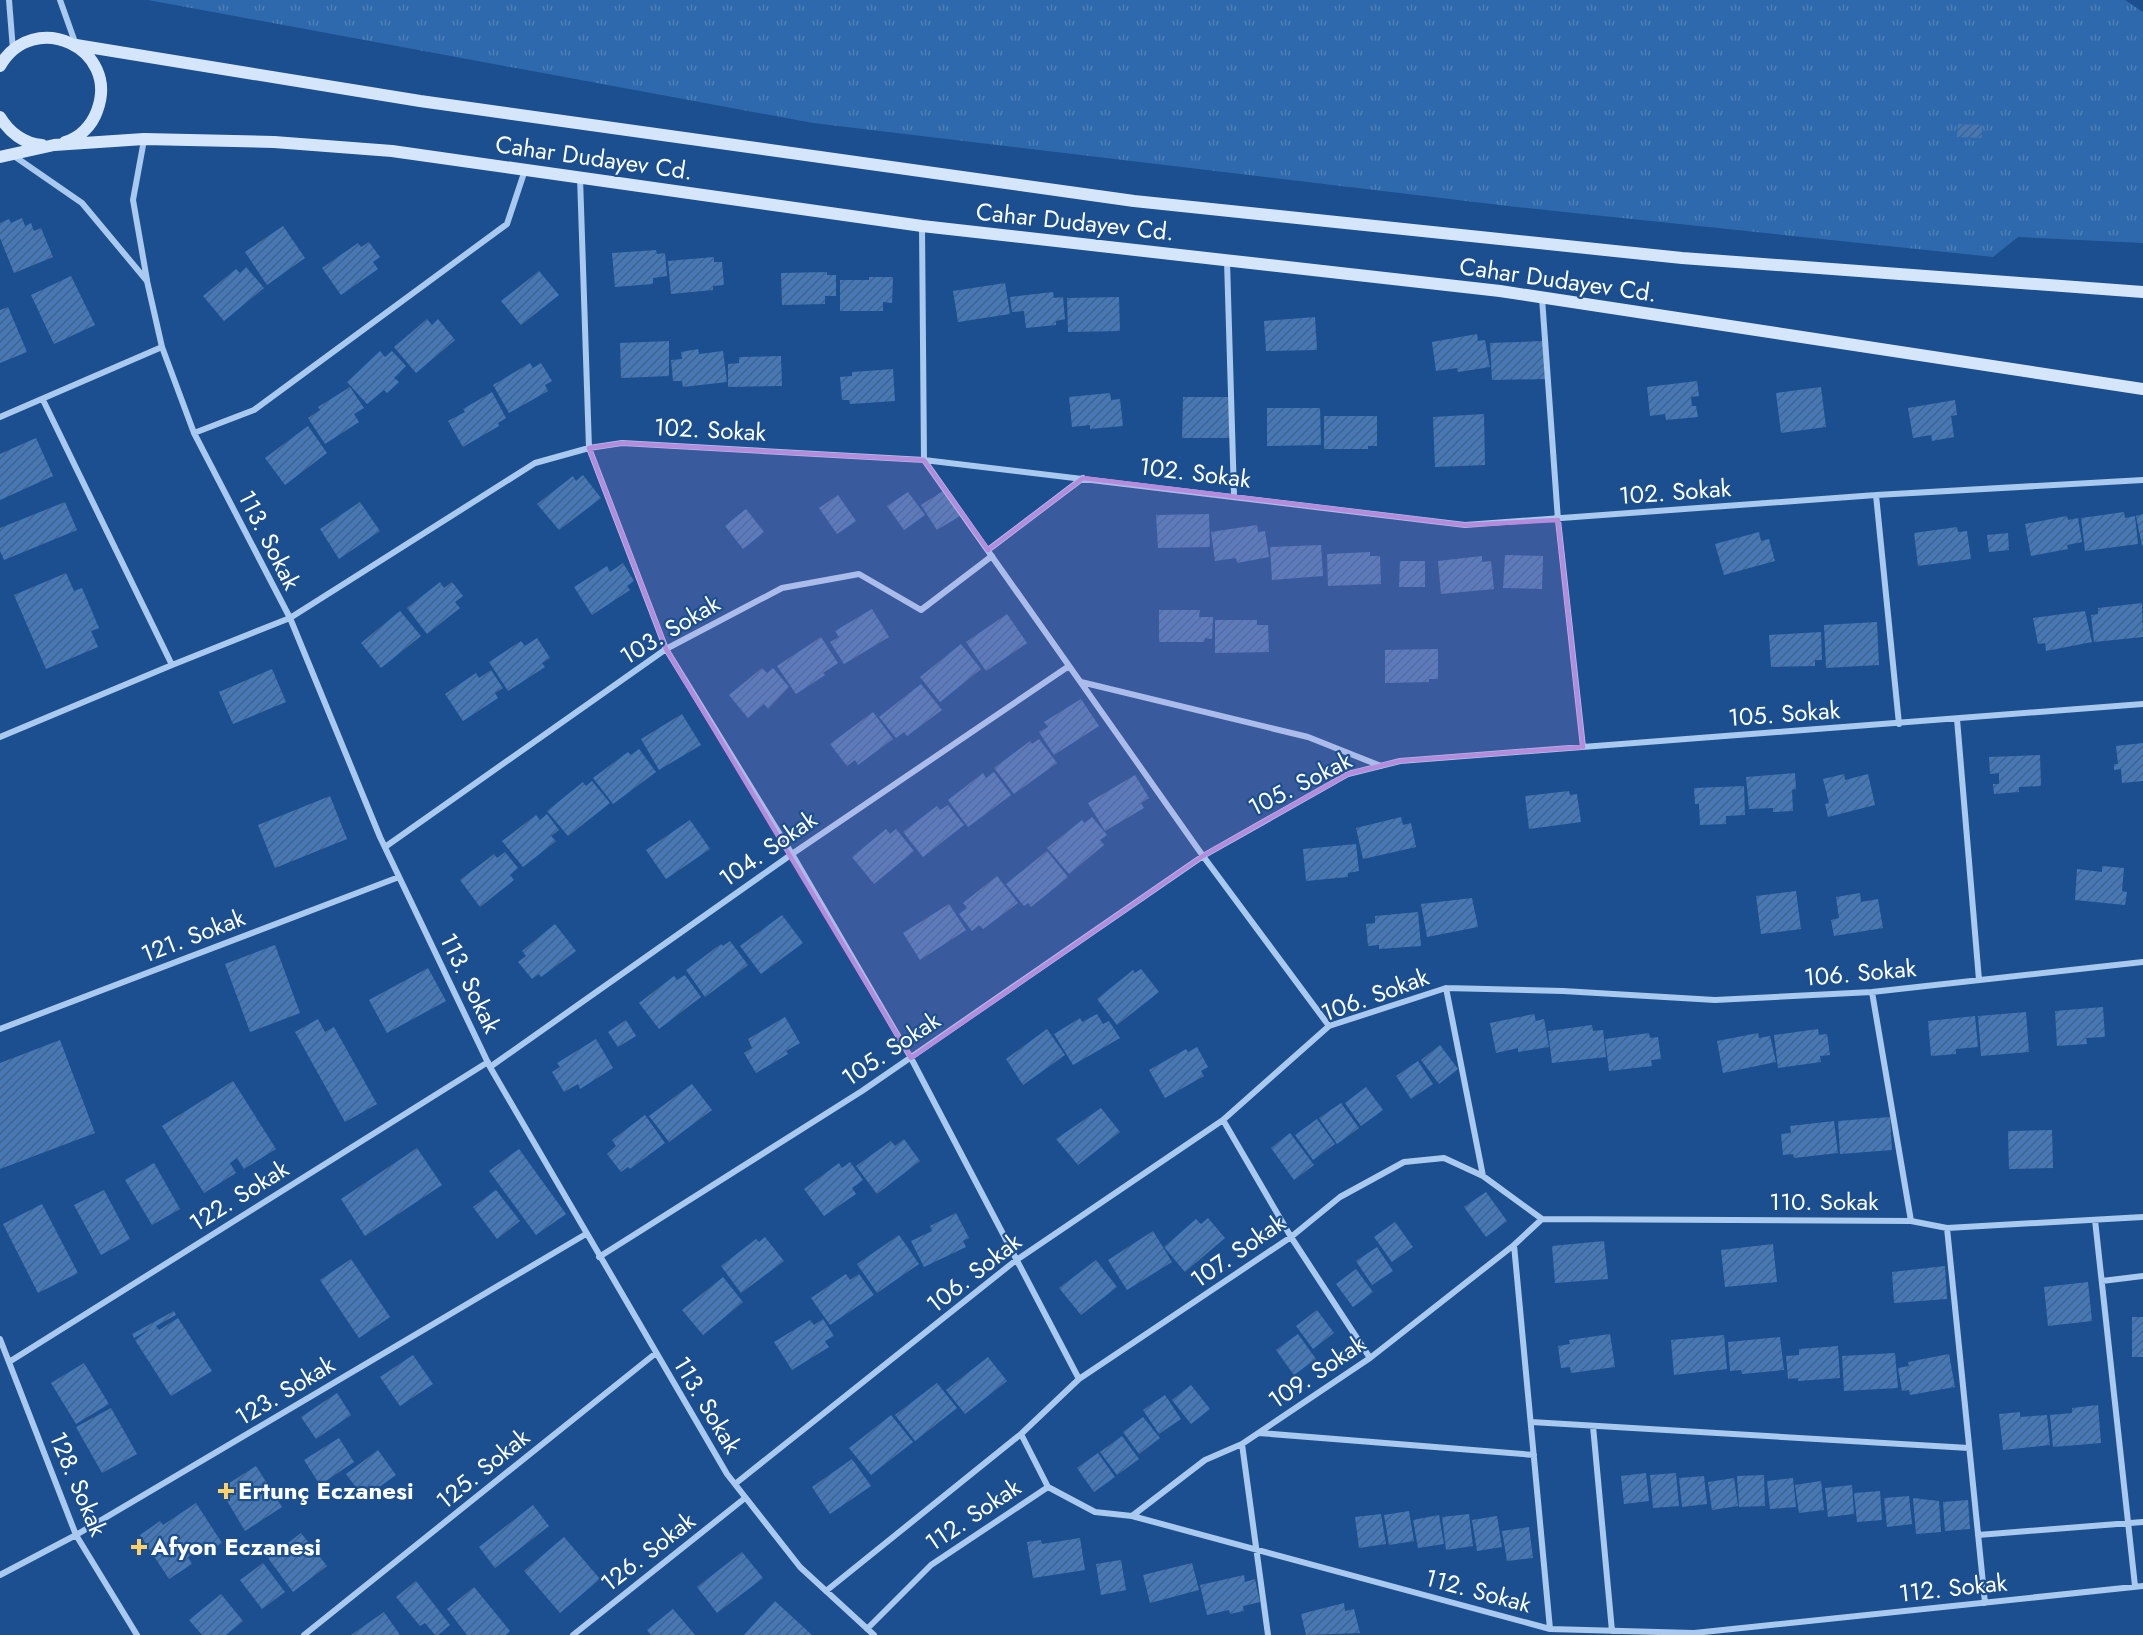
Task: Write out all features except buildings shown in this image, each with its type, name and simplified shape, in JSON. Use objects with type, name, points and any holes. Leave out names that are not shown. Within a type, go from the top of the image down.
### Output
[{"type":"main road","name":"Cahar Dudayev Cd.","points":[[13,50],[28,41],[44,37],[61,39],[76,45],[420,101],[1134,201],[1682,258],[2143,292]]},
{"type":"main road","points":[[0,117],[7,128],[20,139],[37,145],[54,145],[70,141],[84,131],[94,118],[100,103],[101,86],[97,70],[88,56],[76,45]]},
{"type":"main road","points":[[0,56],[13,50]]},
{"type":"main road","points":[[0,66],[13,50]]},
{"type":"main road","name":"Cahar Dudayev Cd.","points":[[5,155],[54,145],[144,139],[274,142],[392,151],[922,226],[1542,297],[2143,389]]},
{"type":"street","points":[[9,0],[13,50]]},
{"type":"street","points":[[60,0],[76,45]]},
{"type":"street","name":"113. Sokak","points":[[144,139],[133,200],[147,281],[162,347],[194,433],[290,618],[385,847],[489,1064],[599,1257],[735,1484],[800,1566],[874,1635]]},
{"type":"street","name":"113. Sokak","points":[[5,155],[82,203],[147,281]]},
{"type":"street","points":[[194,433],[254,410],[507,224],[525,170]]},
{"type":"street","points":[[580,176],[589,448],[666,649],[792,854],[911,1058],[1079,1379]]},
{"type":"street","points":[[922,226],[924,460],[1203,856],[1329,1026]]},
{"type":"street","points":[[1227,260],[1234,495]]},
{"type":"street","points":[[1542,297],[1558,520],[1583,747]]},
{"type":"street","points":[[0,417],[162,347]]},
{"type":"street","points":[[43,400],[172,665]]},
{"type":"street","name":"102. Sokak","points":[[0,737],[290,618],[535,463],[589,448],[622,443],[924,460],[1234,495],[1465,525],[1876,495],[2143,480]]},
{"type":"street","points":[[990,553],[1083,478]]},
{"type":"street","points":[[1876,495],[1899,724]]},
{"type":"street","name":"103. Sokak","points":[[385,847],[666,649],[782,588],[859,574],[921,610],[990,553]]},
{"type":"street","name":"104. Sokak","points":[[489,1064],[1069,666]]},
{"type":"street","points":[[1081,682],[1308,737],[1382,766]]},
{"type":"street","name":"105. Sokak","points":[[599,1257],[911,1058],[1203,856],[1347,774],[1400,762],[2143,704]]},
{"type":"street","points":[[1957,718],[1980,980]]},
{"type":"street","name":"121. Sokak","points":[[0,1029],[399,877]]},
{"type":"street","name":"106. Sokak","points":[[735,1484],[1016,1261],[1223,1120],[1329,1026],[1446,988],[1563,990],[1715,1000],[1872,992],[2143,962]]},
{"type":"street","points":[[1446,988],[1483,1176]]},
{"type":"street","points":[[1872,992],[1911,1221]]},
{"type":"street","name":"122. Sokak","points":[[9,1362],[489,1064]]},
{"type":"street","points":[[1223,1120],[1291,1237],[1370,1358]]},
{"type":"street","name":"107. Sokak","points":[[826,1591],[1021,1434],[1079,1379],[1291,1237],[1340,1197],[1404,1162],[1444,1158],[1483,1176],[1542,1219]]},
{"type":"street","name":"110. Sokak","points":[[1542,1219],[1911,1221],[1947,1228],[2143,1217]]},
{"type":"street","points":[[1542,1219],[1514,1245],[1550,1629]]},
{"type":"street","points":[[2095,1220],[2135,1587]]},
{"type":"street","points":[[1947,1228],[1985,1603]]},
{"type":"street","name":"123. Sokak","points":[[0,1575],[76,1535],[586,1234]]},
{"type":"street","name":"109. Sokak","points":[[1132,1516],[1205,1460],[1242,1444],[1370,1358],[1514,1245]]},
{"type":"street","points":[[2102,1281],[2143,1276]]},
{"type":"street","name":"128. Sokak","points":[[0,1339],[76,1535],[137,1635]]},
{"type":"street","name":"125. Sokak","points":[[304,1635],[656,1353]]},
{"type":"street","points":[[1531,1422],[1970,1448]]},
{"type":"street","points":[[1593,1426],[1612,1631]]},
{"type":"street","points":[[1259,1433],[1534,1455]]},
{"type":"street","points":[[1021,1434],[1048,1487]]},
{"type":"street","points":[[1242,1444],[1268,1635]]},
{"type":"street","name":"112. Sokak","points":[[867,1629],[930,1565],[1048,1487],[1095,1512],[1132,1516],[1550,1629],[1694,1633],[2143,1586]]},
{"type":"street","name":"126. Sokak","points":[[573,1635],[746,1498]]},
{"type":"street","points":[[1978,1535],[2143,1522]]},
{"type":"street","points":[[1754,1627],[1755,1635]]},
{"type":"highlighted area","points":[[622,443],[924,460],[988,550],[1083,478],[1465,525],[1558,520],[1583,747],[1400,761],[1348,774],[1203,856],[911,1058],[666,649],[589,448]]},
{"type":"green space","points":[[148,0],[2125,0],[2143,12],[2143,243],[2018,237],[1993,257],[1508,206],[813,123]]},
{"type":"place","name":"Ertunç Eczanesi","points":[[226,1491]]},
{"type":"place","name":"Afyon Eczanesi","points":[[139,1547]]}]
